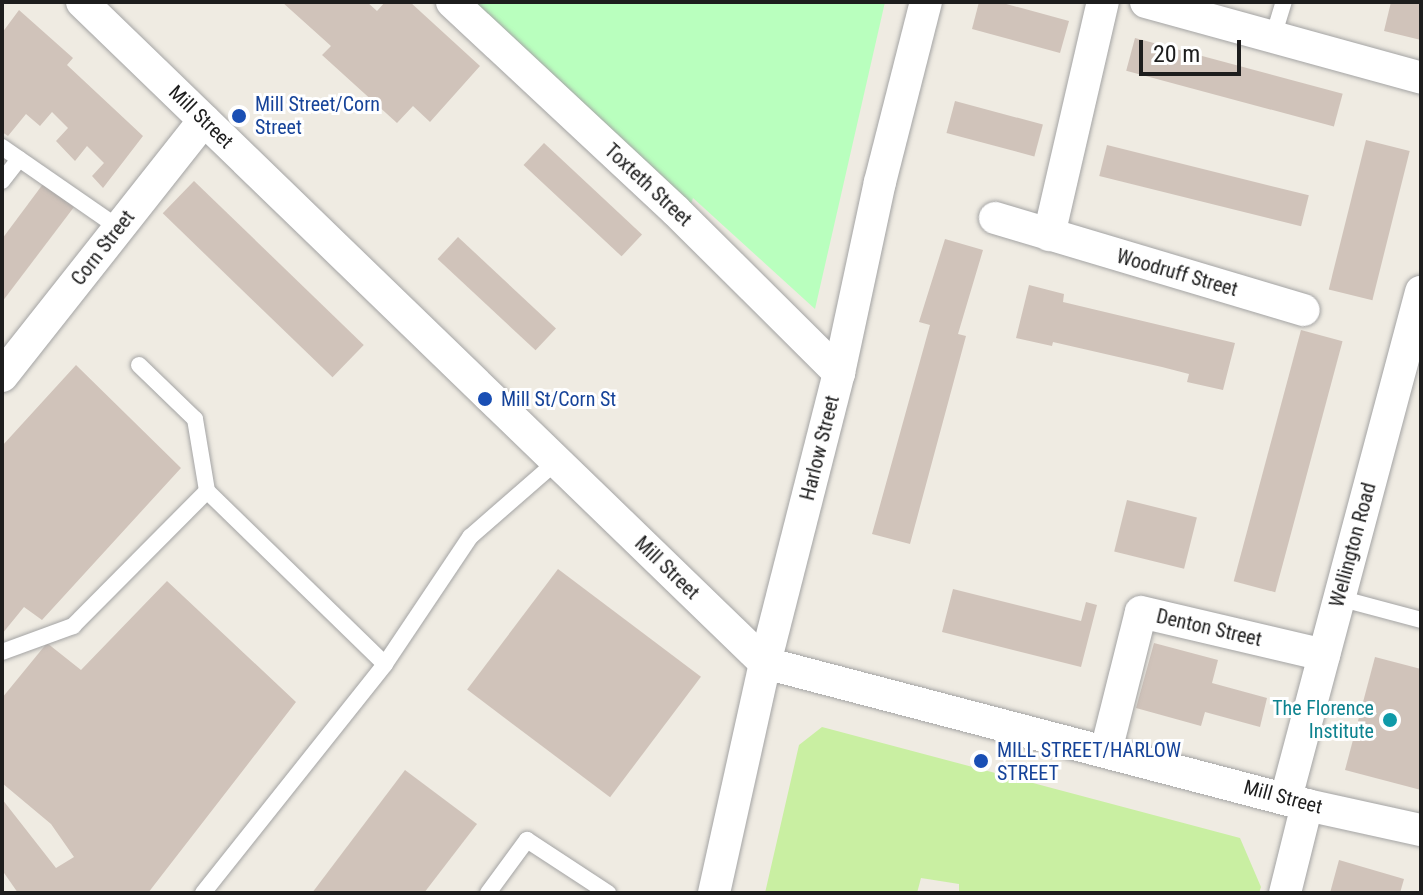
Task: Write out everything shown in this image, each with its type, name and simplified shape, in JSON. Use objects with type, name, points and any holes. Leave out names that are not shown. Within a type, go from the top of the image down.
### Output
[{"type":"street","name":"Mill Street","points":[[82,2],[765,663],[1296,801],[1421,830]]},
{"type":"street","name":"Toxteth Street","points":[[452,2],[676,211],[839,373]]},
{"type":"street","name":"Harlow Street","points":[[714,893],[765,663],[839,373],[880,182],[926,2]]},
{"type":"street","points":[[1049,235],[1103,2]]},
{"type":"street","points":[[1146,2],[1421,78]]},
{"type":"street","name":"Corn Street","points":[[2,376],[204,120]]},
{"type":"street","name":"Woodruff Street","points":[[995,218],[1304,310]]},
{"type":"street","name":"Wellington Road","points":[[1285,893],[1296,801],[1324,655],[1421,292]]},
{"type":"street","name":"Denton Street","points":[[1106,751],[1141,612],[1324,655]]},
{"type":"lane","points":[[1273,37],[1284,2]]},
{"type":"lane","points":[[2,147],[119,228]]},
{"type":"lane","points":[[2,181],[19,159]]},
{"type":"lane","points":[[139,365],[195,419],[207,491],[385,664]]},
{"type":"lane","points":[[203,893],[385,664],[470,537],[557,461]]},
{"type":"lane","points":[[2,652],[73,626],[207,491]]},
{"type":"lane","points":[[1339,598],[1421,620]]},
{"type":"lane","points":[[488,893],[527,840],[608,893]]},
{"type":"green space","points":[[474,2],[885,2],[815,309],[693,198],[690,207]]},
{"type":"green space","points":[[822,727],[1240,838],[1261,887],[1259,893],[959,893],[959,884],[921,878],[917,893],[765,893],[799,745]]},
{"type":"building","points":[[282,2],[367,2],[377,11],[385,2],[410,2],[480,66],[430,122],[413,106],[397,123],[322,55],[331,46]]},
{"type":"building","points":[[979,2],[999,2],[1069,21],[1060,53],[972,29]]},
{"type":"building","points":[[1391,2],[1421,2],[1421,40],[1384,31]]},
{"type":"building","points":[[19,10],[73,58],[67,65],[143,136],[103,188],[92,176],[104,163],[87,146],[75,161],[56,141],[68,128],[52,112],[40,126],[26,114],[8,136],[2,132],[2,33]]},
{"type":"building","points":[[1135,38],[1343,94],[1334,126],[1126,71]]},
{"type":"building","points":[[955,101],[1043,125],[1034,156],[946,133]]},
{"type":"building","points":[[1366,140],[1410,151],[1372,300],[1329,289]]},
{"type":"building","points":[[544,143],[642,234],[622,256],[524,165]]},
{"type":"building","points":[[1107,145],[1309,195],[1301,226],[1099,176]]},
{"type":"building","points":[[194,181],[364,345],[333,377],[163,213]]},
{"type":"building","points":[[43,184],[74,207],[2,302],[2,239]]},
{"type":"building","points":[[458,237],[556,328],[536,350],[438,259]]},
{"type":"building","points":[[945,239],[983,250],[958,334],[966,336],[910,544],[872,534],[930,325],[919,322]]},
{"type":"building","points":[[1029,285],[1064,294],[1063,302],[1235,343],[1223,390],[1187,382],[1189,374],[1162,367],[1053,342],[1052,346],[1016,338]]},
{"type":"building","points":[[1301,330],[1343,341],[1275,592],[1234,581]]},
{"type":"building","points":[[76,365],[181,468],[42,620],[24,607],[2,634],[2,446]]},
{"type":"building","points":[[1127,500],[1197,517],[1184,569],[1114,551]]},
{"type":"building","points":[[558,569],[701,677],[610,797],[467,690]]},
{"type":"building","points":[[167,581],[296,702],[148,893],[18,893],[2,870],[2,799],[56,868],[74,857],[51,824],[2,783],[2,698],[47,643],[81,670]]},
{"type":"building","points":[[953,589],[1081,621],[1086,602],[1097,605],[1081,667],[942,632]]},
{"type":"building","points":[[1154,643],[1218,660],[1212,683],[1267,698],[1260,727],[1205,712],[1201,726],[1136,708]]},
{"type":"building","name":"The Florence Institute","points":[[1375,657],[1421,669],[1421,790],[1345,770]]},
{"type":"building","points":[[405,770],[477,824],[424,893],[312,893]]},
{"type":"building","points":[[1339,860],[1404,879],[1400,893],[1330,893]]},
{"type":"place","name":"Mill Street/Corn Street","points":[[239,116]]},
{"type":"place","name":"Mill St/Corn St","points":[[485,399]]},
{"type":"place","name":"The Florence Institute","points":[[1390,720]]},
{"type":"place","name":"MILL STREET/HARLOW STREET","points":[[981,761]]}]
